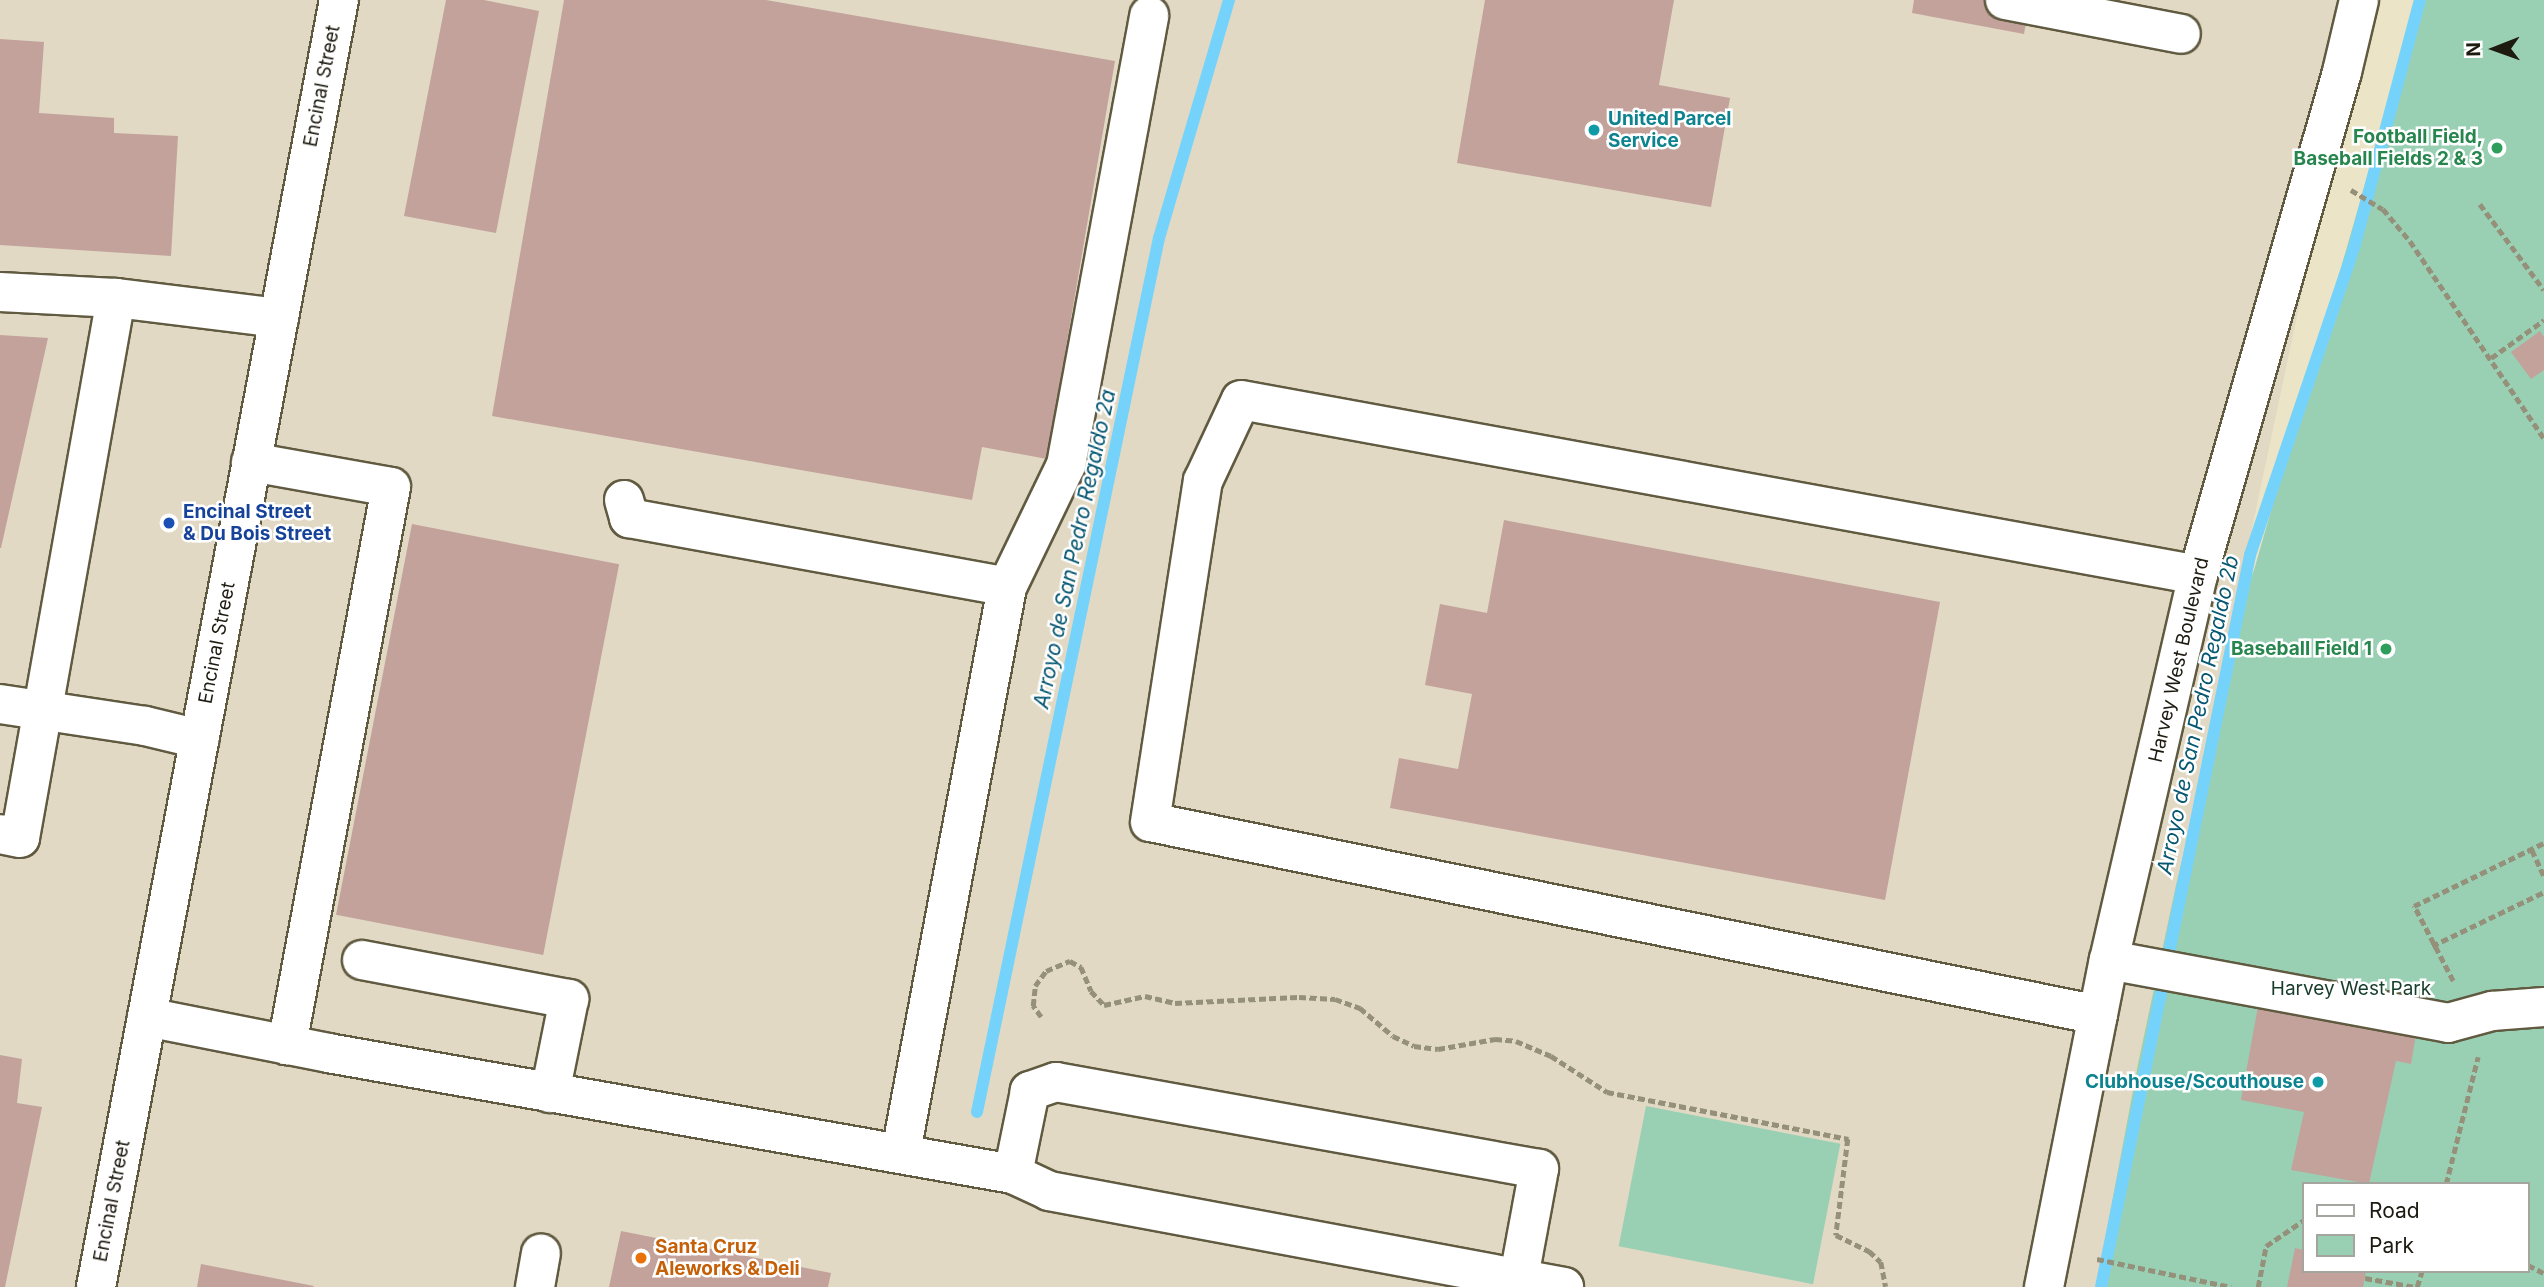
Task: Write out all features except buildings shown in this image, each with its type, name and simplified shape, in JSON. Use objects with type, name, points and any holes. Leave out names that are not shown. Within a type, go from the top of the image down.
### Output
[{"type":"street","name":"Encinal Street","points":[[96,1287],[339,0]]},
{"type":"street","points":[[2005,0],[2181,34]]},
{"type":"street","name":"Harvey West Boulevard","points":[[2044,1287],[2109,960],[2198,575],[2342,72],[2359,0]]},
{"type":"street","points":[[901,1152],[1007,587],[1066,465],[1149,16]]},
{"type":"street","points":[[0,292],[116,298],[279,318]]},
{"type":"street","points":[[0,834],[20,838],[116,298]]},
{"type":"street","points":[[2098,1016],[1150,822],[1203,481],[1241,400],[2198,575]]},
{"type":"street","points":[[251,462],[391,487],[288,1045]]},
{"type":"street","points":[[624,500],[629,518],[1007,587]]},
{"type":"street","points":[[0,704],[145,726],[199,738]]},
{"type":"street","points":[[362,960],[569,999],[550,1093]]},
{"type":"street","points":[[2109,960],[2448,1023],[2492,1011],[2544,1007]]},
{"type":"street","points":[[147,1017],[550,1093],[901,1152],[1013,1174],[1049,1191],[1564,1287]]},
{"type":"street","points":[[1013,1174],[1030,1091],[1056,1082],[1539,1170],[1519,1278]]},
{"type":"path","points":[[2346,187],[2383,209],[2401,230],[2544,438]]},
{"type":"path","points":[[2480,204],[2544,290]]},
{"type":"path","points":[[2491,358],[2544,320]]},
{"type":"path","points":[[2456,992],[2454,983],[2432,946],[2414,906],[2544,843]]},
{"type":"path","points":[[2532,850],[2544,876]]},
{"type":"path","points":[[2432,946],[2544,892]]},
{"type":"path","points":[[1041,1017],[1033,1006],[1035,986],[1045,971],[1070,961],[1081,967],[1091,991],[1104,1005],[1145,996],[1175,1003],[1299,997],[1335,999],[1360,1008],[1393,1035],[1414,1046],[1438,1049],[1495,1039],[1516,1041],[1551,1056],[1607,1092],[1848,1139],[1836,1235],[1869,1251],[1881,1262],[1886,1287]]},
{"type":"path","points":[[2258,1287],[2266,1246],[2302,1221]]},
{"type":"path","points":[[2097,1259],[2231,1287]]},
{"type":"path","points":[[2365,1278],[2416,1287]]},
{"type":"shaded area","points":[[0,0],[2364,0],[2138,1066],[2096,1287],[0,1287]]},
{"type":"green space","name":"Harvey West Park","points":[[2418,0],[2544,0],[2544,1287],[2096,1287],[2138,1064],[2176,885],[2221,698],[2222,679],[2236,619],[2254,570]]},
{"type":"green space","points":[[1646,1106],[1840,1144],[1813,1284],[1619,1246]]},
{"type":"waterway","name":"Arroyo de San Pedro Regaldo 2a","points":[[977,1112],[1159,238],[1229,0]]},
{"type":"waterway","name":"Arroyo de San Pedro Regaldo 2b","points":[[2101,1287],[2250,555],[2355,244],[2420,0]]},
{"type":"place","name":"United Parcel Service","points":[[1594,130]]},
{"type":"place","name":"Football Field, Baseball Fields 2 & 3","points":[[2497,148]]},
{"type":"place","name":"Encinal Street & Du Bois Street","points":[[169,523]]},
{"type":"place","name":"Baseball Field 1","points":[[2386,649]]},
{"type":"place","name":"Clubhouse/Scouthouse","points":[[2318,1082]]},
{"type":"place","name":"Santa Cruz Aleworks & Deli","points":[[641,1258]]}]
